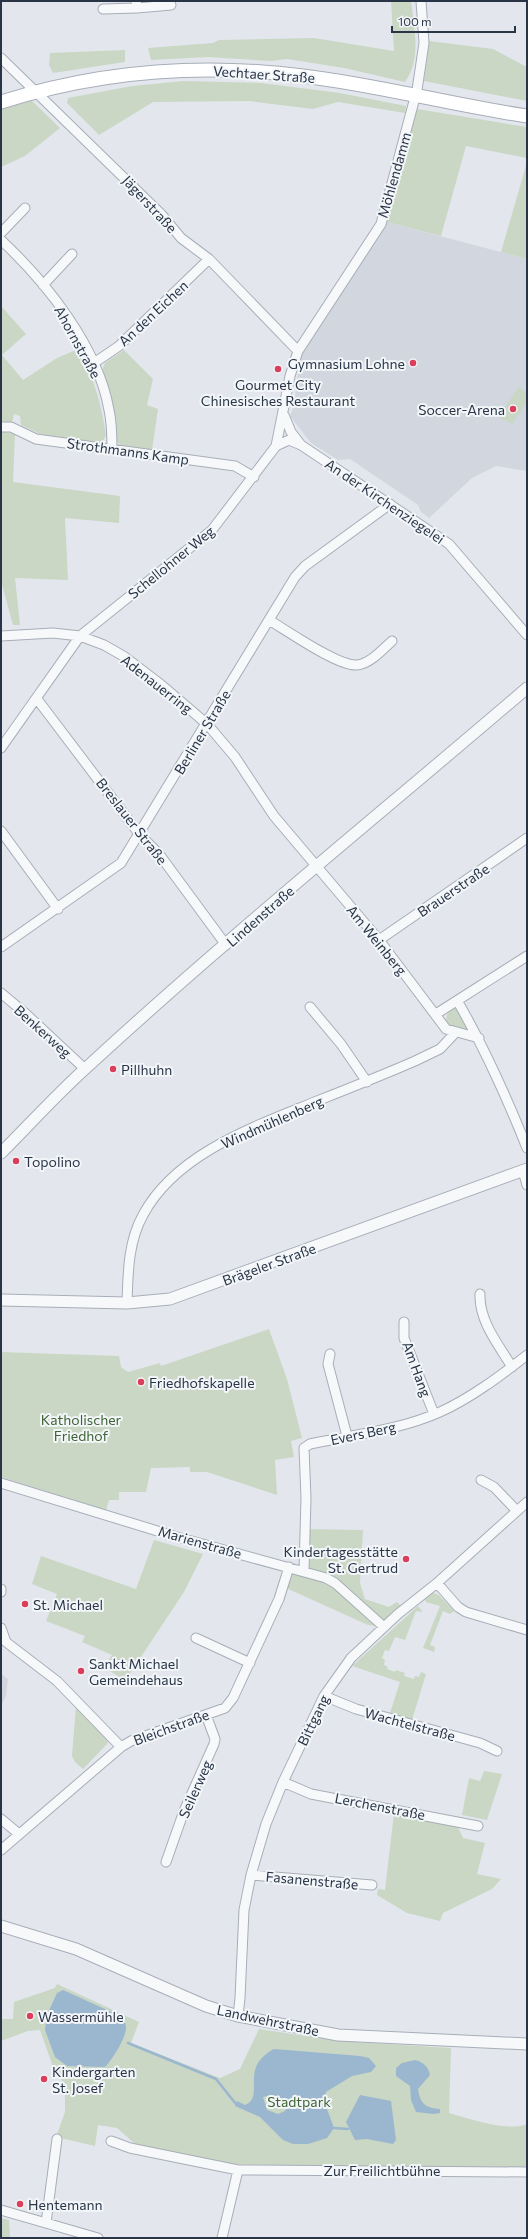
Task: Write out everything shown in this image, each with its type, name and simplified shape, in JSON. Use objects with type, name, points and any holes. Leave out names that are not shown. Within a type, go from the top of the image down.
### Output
[{"type":"main road","name":"Vechtaer Straße","points":[[1,102],[67,83],[134,73],[184,70],[224,70],[304,76],[527,116]]},
{"type":"street","name":"Möhlendamm","points":[[298,351],[381,224],[416,97],[424,44],[421,1]]},
{"type":"street","points":[[103,9],[137,4],[171,5]]},
{"type":"street","name":"Jägerstraße","points":[[1,58],[34,92],[98,151],[162,215],[181,238],[209,259],[298,351]]},
{"type":"street","points":[[1,233],[24,208]]},
{"type":"street","name":"Ahornstraße","points":[[1,240],[43,285],[63,310],[94,363],[109,410],[112,450]]},
{"type":"street","points":[[43,285],[72,254]]},
{"type":"street","name":"An den Eichen","points":[[94,363],[119,346],[209,259]]},
{"type":"street","name":"Schellohner Weg","points":[[1,748],[80,636],[212,530],[254,477],[276,446],[284,413],[290,376],[298,351]]},
{"type":"street","name":"An der Kirchenziegelei","points":[[284,413],[287,424],[301,445]]},
{"type":"street","name":"Strothmanns Kamp","points":[[1,427],[11,427],[36,439],[235,466],[254,477]]},
{"type":"street","name":"An der Kirchenziegelei","points":[[276,446],[289,440],[301,445],[449,544],[527,635]]},
{"type":"street","name":"Berliner Straße","points":[[1,947],[58,909],[122,863],[295,577],[305,566],[390,504]]},
{"type":"street","points":[[269,620],[341,662],[357,665],[368,661],[392,640]]},
{"type":"street","name":"Adenauerring","points":[[1,636],[53,633],[80,636],[104,645],[125,657],[159,683],[207,724],[235,757],[274,816],[316,866]]},
{"type":"street","name":"Lindenstraße","points":[[1,1153],[85,1069],[316,866],[527,688]]},
{"type":"street","name":"Breslauer Straße","points":[[37,699],[140,835],[158,854],[226,945]]},
{"type":"street","points":[[1,831],[58,909]]},
{"type":"street","name":"Brauerstraße","points":[[379,940],[527,838]]},
{"type":"street","name":"Am Weinberg","points":[[316,866],[379,940],[446,1028],[456,1032]]},
{"type":"street","points":[[436,1014],[458,1002],[527,956]]},
{"type":"street","name":"Benkerweg","points":[[1,993],[26,1014],[85,1069]]},
{"type":"street","points":[[458,1002],[479,1038],[507,1098],[527,1148]]},
{"type":"street","points":[[310,1007],[341,1044],[367,1082]]},
{"type":"street","points":[[456,1032],[479,1038]]},
{"type":"street","name":"Windmühlenberg","points":[[127,1303],[128,1266],[134,1237],[142,1215],[156,1194],[175,1176],[196,1159],[252,1128],[367,1082],[440,1049],[456,1032]]},
{"type":"street","points":[[525,1170],[527,1186]]},
{"type":"street","name":"Brägeler Straße","points":[[1,1300],[127,1303],[170,1299],[525,1170]]},
{"type":"street","points":[[480,1294],[480,1308],[491,1331],[512,1367]]},
{"type":"street","name":"Am Hang","points":[[404,1322],[404,1338],[434,1414]]},
{"type":"street","points":[[330,1354],[328,1364],[347,1436]]},
{"type":"street","name":"Evers Berg","points":[[304,1571],[306,1498],[304,1448],[310,1444],[397,1426],[434,1414],[473,1394],[527,1355]]},
{"type":"street","points":[[480,1480],[494,1487],[517,1511]]},
{"type":"street","name":"Marienstraße","points":[[1,1483],[170,1535],[304,1571],[335,1583],[384,1627]]},
{"type":"street","name":"Bittgang","points":[[238,2016],[244,1910],[251,1875],[266,1824],[283,1782],[324,1696],[351,1658],[384,1627],[437,1583],[527,1502]]},
{"type":"street","name":"Bleichstraße","points":[[1,1850],[121,1746],[131,1741],[206,1716],[224,1708],[234,1698],[279,1599],[289,1567]]},
{"type":"street","points":[[437,1583],[458,1607],[466,1612],[476,1617],[527,1630]]},
{"type":"street","points":[[1,1628],[6,1642],[57,1681],[121,1746]]},
{"type":"street","points":[[196,1638],[250,1663]]},
{"type":"street","name":"Wachtelstraße","points":[[324,1696],[356,1709],[480,1743],[497,1751]]},
{"type":"street","name":"Seilerweg","points":[[166,1862],[184,1811],[214,1744],[215,1739],[206,1716]]},
{"type":"street","name":"Lerchenstraße","points":[[283,1782],[312,1794],[478,1826]]},
{"type":"street","points":[[1,1819],[20,1834]]},
{"type":"street","name":"Fasanenstraße","points":[[251,1875],[372,1886]]},
{"type":"street","name":"Landwehrstraße","points":[[1,1926],[76,1949],[206,2006],[238,2016],[338,2035],[527,2044]]},
{"type":"street","points":[[46,2223],[57,2139]]},
{"type":"street","name":"Zur Freilichtbühne","points":[[111,2141],[130,2148],[238,2170],[527,2172]]},
{"type":"street","points":[[222,2238],[238,2170]]},
{"type":"street","points":[[1,2210],[98,2238]]},
{"type":"shaded area","name":"Gymnasium Lohne","points":[[387,222],[527,259],[527,471],[496,466],[472,478],[429,518],[421,512],[418,505],[350,459],[338,460],[311,443],[290,416],[294,406],[300,356]]},
{"type":"shaded area","points":[[1,1674],[8,1679],[6,1696],[1,1705]]},
{"type":"green space","points":[[391,1],[411,1],[416,43],[414,63],[405,82],[344,68],[287,59],[271,61],[208,57],[151,60],[148,48],[213,43],[219,40],[314,38],[394,51]]},
{"type":"green space","points":[[429,41],[493,49],[527,67],[527,101],[424,81]]},
{"type":"green space","points":[[125,50],[125,62],[53,73],[49,65],[50,53]]},
{"type":"green space","points":[[184,81],[261,83],[340,93],[406,106],[405,113],[338,102],[313,109],[249,101],[153,102],[99,135],[67,103],[68,98],[132,86]]},
{"type":"green space","points":[[31,100],[60,128],[25,156],[1,167],[1,110]]},
{"type":"green space","points":[[417,109],[527,127],[527,158],[466,146],[441,236],[387,222]]},
{"type":"green space","points":[[527,162],[527,259],[501,252]]},
{"type":"green space","points":[[1,306],[26,334],[2,355],[23,380],[57,358],[78,349],[93,380],[102,412],[106,435],[102,443],[40,434],[21,425],[20,416],[14,414],[12,423],[1,421]]},
{"type":"green space","points":[[124,350],[153,379],[147,405],[158,409],[152,450],[122,446],[116,441],[102,371],[105,363]]},
{"type":"green space","name":"Soccer-Arena","points":[[519,387],[527,393],[527,402],[512,424],[498,417]]},
{"type":"green space","points":[[1,431],[15,434],[13,482],[120,496],[119,523],[65,518],[68,580],[15,578],[20,625],[13,625],[1,581]]},
{"type":"green space","points":[[458,1007],[468,1028],[464,1030],[450,1026],[446,1021],[449,1012]]},
{"type":"green space","name":"Katholischer Friedhof","points":[[269,1329],[287,1379],[302,1438],[291,1441],[294,1457],[275,1460],[277,1495],[207,1472],[190,1472],[190,1467],[151,1468],[146,1492],[119,1492],[119,1500],[109,1500],[106,1510],[1,1477],[1,1352],[119,1356],[121,1367],[128,1372],[160,1363],[161,1366]]},
{"type":"green space","points":[[305,1529],[363,1530],[360,1583],[365,1599],[389,1607],[397,1602],[404,1610],[384,1627],[368,1625],[286,1588],[289,1567],[304,1571]]},
{"type":"green space","points":[[154,1540],[203,1554],[184,1592],[125,1681],[104,1667],[112,1655],[82,1642],[85,1636],[46,1621],[57,1594],[32,1584],[41,1556],[136,1589]]},
{"type":"green space","points":[[433,1593],[439,1595],[454,1611],[450,1614],[443,1611],[430,1645],[435,1647],[434,1652],[423,1648],[440,1606],[426,1602],[425,1599]]},
{"type":"green space","points":[[418,1606],[422,1611],[416,1611],[405,1640],[395,1637],[389,1651],[385,1650],[382,1658],[385,1660],[384,1665],[388,1667],[387,1669],[405,1673],[404,1676],[414,1679],[415,1676],[419,1677],[421,1672],[426,1674],[412,1720],[390,1713],[400,1682],[352,1666]]},
{"type":"green space","points":[[76,1706],[107,1740],[108,1743],[83,1769],[75,1762],[72,1756]]},
{"type":"green space","points":[[484,1771],[502,1774],[487,1820],[462,1815],[469,1778],[480,1781]]},
{"type":"green space","points":[[394,1813],[457,1825],[463,1838],[485,1843],[477,1874],[501,1879],[492,1889],[443,1913],[440,1921],[407,1913],[377,1895],[378,1889],[385,1890]]},
{"type":"green space","name":"Stadtpark","points":[[57,1984],[139,2022],[131,2043],[220,2078],[240,2069],[259,2029],[339,2041],[451,2048],[449,2113],[499,2126],[519,2126],[527,2124],[527,2172],[233,2164],[135,2144],[117,2128],[98,2125],[95,2146],[56,2137],[65,2112],[65,2086],[53,2067],[40,2030],[28,2031],[1,2041],[1,2019],[13,2019],[14,2002],[55,1988]]},
{"type":"green space","points":[[1,2218],[9,2220],[10,2238],[1,2238]]},
{"type":"water","points":[[63,1990],[118,2015],[125,2022],[126,2028],[124,2037],[115,2054],[105,2067],[67,2066],[55,2057],[45,2030],[47,2015],[57,1993]]},
{"type":"water","points":[[274,2049],[360,2056],[369,2058],[376,2066],[371,2072],[352,2076],[326,2092],[324,2101],[334,2128],[327,2138],[308,2144],[293,2144],[283,2140],[260,2117],[235,2106],[237,2101],[245,2105],[251,2101],[257,2064],[263,2056]],"holes":[[[271,2095],[285,2100],[287,2107],[285,2111],[278,2114],[267,2110],[263,2097]]]},
{"type":"water","points":[[415,2060],[425,2065],[430,2075],[418,2089],[420,2098],[427,2106],[440,2109],[440,2113],[434,2114],[416,2112],[411,2100],[410,2086],[396,2076],[396,2068],[402,2063]]},
{"type":"water","points":[[360,2095],[391,2101],[396,2140],[393,2144],[367,2139],[355,2140],[346,2122]]},
{"type":"waterway","points":[[128,2043],[216,2079],[236,2104]]},
{"type":"waterway","points":[[334,2128],[348,2129]]},
{"type":"place","name":"Gymnasium Lohne","points":[[413,363]]},
{"type":"place","name":"Gourmet City Chinesisches Restaurant","points":[[278,369]]},
{"type":"place","name":"Soccer-Arena","points":[[513,409]]},
{"type":"place","name":"Pillhuhn","points":[[113,1069]]},
{"type":"place","name":"Topolino","points":[[16,1161]]},
{"type":"place","name":"Friedhofskapelle","points":[[141,1382]]},
{"type":"place","name":"Kindertagesstätte St. Gertrud","points":[[406,1559]]},
{"type":"place","name":"St. Michael","points":[[25,1604]]},
{"type":"place","name":"Sankt Michael Gemeindehaus","points":[[81,1671]]},
{"type":"place","name":"Wassermühle","points":[[30,2016]]},
{"type":"place","name":"Kindergarten St. Josef","points":[[44,2079]]},
{"type":"place","name":"Hentemann","points":[[20,2204]]}]
